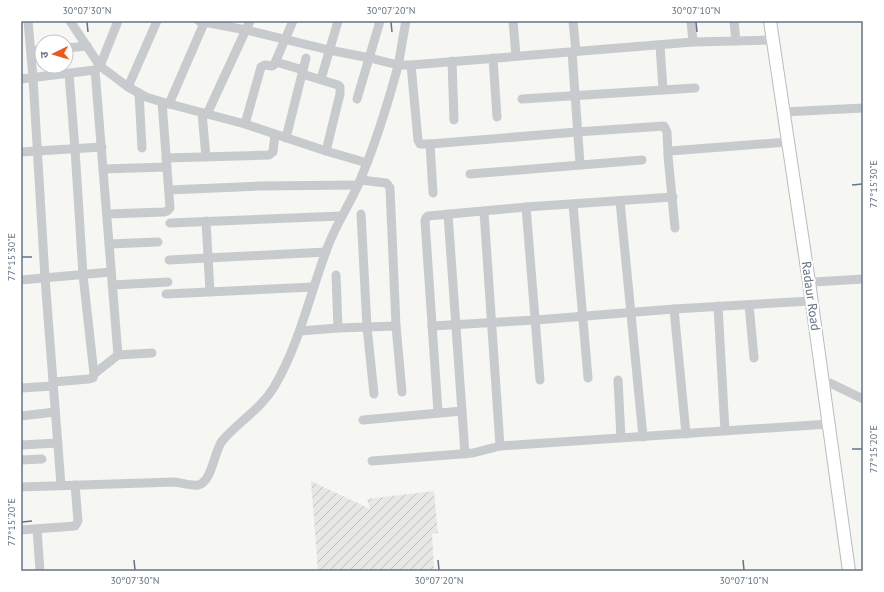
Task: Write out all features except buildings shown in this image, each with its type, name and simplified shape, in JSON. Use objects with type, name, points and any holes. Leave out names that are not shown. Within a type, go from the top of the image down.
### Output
[{"type":"main road","name":"Radaur Road","points":[[770,21],[787,112],[830,383],[856,571]]},
{"type":"main road","name":"Radaur Road","points":[[777,21],[787,112],[788,142],[807,267],[849,571]]},
{"type":"street","points":[[28,21],[33,78],[45,278],[61,485]]},
{"type":"street","points":[[70,21],[87,46],[97,68],[103,169],[118,355]]},
{"type":"street","points":[[97,68],[118,21]]},
{"type":"street","points":[[128,87],[158,21]]},
{"type":"street","points":[[107,214],[167,212],[170,208],[166,158],[165,103],[203,21],[248,25],[285,40],[398,65],[693,42],[773,40]]},
{"type":"street","points":[[245,124],[261,67],[265,65],[272,66],[276,62],[293,21]]},
{"type":"street","points":[[321,79],[338,21]]},
{"type":"street","points":[[357,99],[380,21]]},
{"type":"street","points":[[21,487],[174,482],[194,485],[204,483],[221,442],[260,406],[274,388],[290,359],[326,252],[367,163],[398,65],[406,21]]},
{"type":"street","points":[[514,21],[516,56]]},
{"type":"street","points":[[573,21],[575,96],[580,164]]},
{"type":"street","points":[[691,21],[693,42]]},
{"type":"street","points":[[734,21],[736,41]]},
{"type":"street","points":[[206,157],[204,114],[248,25]]},
{"type":"street","points":[[660,45],[663,90]]},
{"type":"street","points":[[74,47],[87,46]]},
{"type":"street","points":[[286,138],[306,58]]},
{"type":"street","points":[[493,58],[497,117]]},
{"type":"street","points":[[452,61],[454,120]]},
{"type":"street","points":[[276,62],[338,85],[341,90],[326,151]]},
{"type":"street","points":[[410,65],[418,140],[420,144],[664,126],[667,132],[675,228]]},
{"type":"street","points":[[74,73],[97,68],[139,93],[165,103],[245,124],[367,163]]},
{"type":"street","points":[[21,79],[69,74],[83,275],[94,374]]},
{"type":"street","points":[[522,99],[695,88]]},
{"type":"street","points":[[139,93],[142,148]]},
{"type":"street","points":[[787,112],[863,108]]},
{"type":"street","points":[[166,158],[269,155],[273,152],[275,134]]},
{"type":"street","points":[[668,153],[675,150],[788,142]]},
{"type":"street","points":[[430,144],[433,193]]},
{"type":"street","points":[[21,152],[102,147]]},
{"type":"street","points":[[470,174],[642,160]]},
{"type":"street","points":[[103,169],[167,167]]},
{"type":"street","points":[[169,190],[359,182],[386,183],[390,188],[396,326],[402,392]]},
{"type":"street","points":[[438,412],[426,218],[428,216],[526,207],[672,197]]},
{"type":"street","points":[[620,201],[642,436]]},
{"type":"street","points":[[573,204],[588,378]]},
{"type":"street","points":[[526,207],[540,380]]},
{"type":"street","points":[[484,212],[500,446]]},
{"type":"street","points":[[361,214],[367,327],[374,394]]},
{"type":"street","points":[[448,214],[465,454]]},
{"type":"street","points":[[170,223],[342,216]]},
{"type":"street","points":[[206,221],[210,292]]},
{"type":"street","points":[[109,244],[158,242]]},
{"type":"street","points":[[169,260],[326,252]]},
{"type":"street","points":[[21,280],[111,272]]},
{"type":"street","points":[[336,275],[338,328]]},
{"type":"street","points":[[814,282],[863,279]]},
{"type":"street","points":[[112,285],[168,282]]},
{"type":"street","points":[[166,294],[314,287]]},
{"type":"street","points":[[432,326],[811,301]]},
{"type":"street","points":[[749,305],[754,358]]},
{"type":"street","points":[[718,306],[725,431]]},
{"type":"street","points":[[674,309],[686,434]]},
{"type":"street","points":[[300,332],[338,328],[396,326]]},
{"type":"street","points":[[21,388],[93,378],[94,374],[118,355],[152,353]]},
{"type":"street","points":[[618,380],[621,438]]},
{"type":"street","points":[[830,383],[863,399]]},
{"type":"street","points":[[363,420],[462,411]]},
{"type":"street","points":[[21,416],[55,412]]},
{"type":"street","points":[[372,461],[465,454],[480,452],[500,446],[829,424]]},
{"type":"street","points":[[21,445],[58,443]]},
{"type":"street","points":[[21,460],[42,459]]},
{"type":"street","points":[[21,530],[72,526],[77,524],[75,485]]},
{"type":"street","points":[[37,529],[40,571]]},
{"type":"shaded area","points":[[311,481],[370,509],[367,499],[434,491],[438,533],[432,534],[434,571],[318,571]]}]
